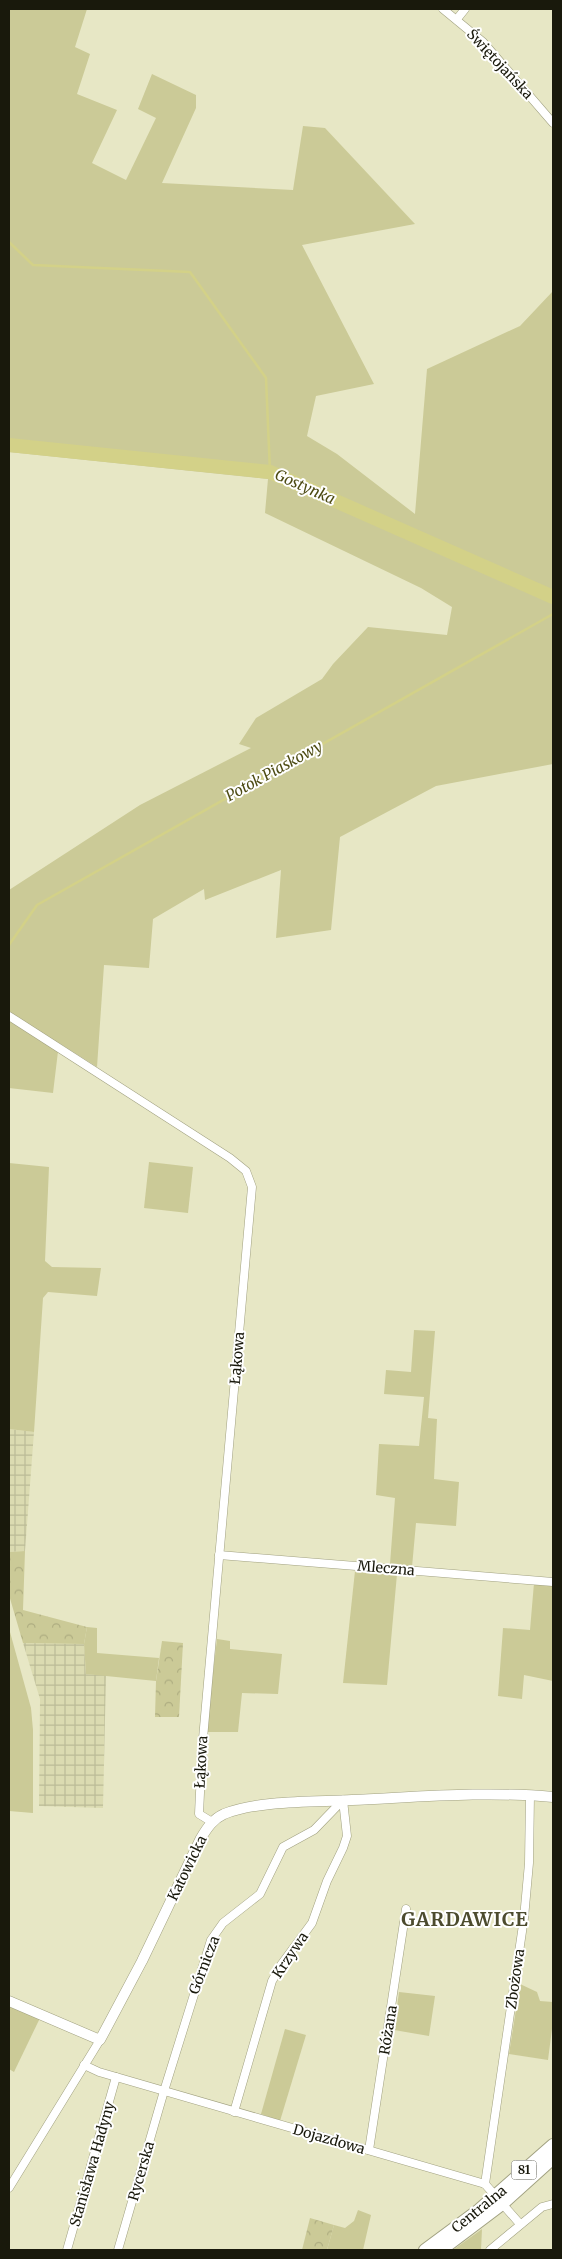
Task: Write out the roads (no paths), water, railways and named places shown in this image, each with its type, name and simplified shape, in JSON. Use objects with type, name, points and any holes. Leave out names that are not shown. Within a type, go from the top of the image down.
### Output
[{"type":"main road","name":"Centralna","points":[[425,2250],[499,2200],[553,2145]]},
{"type":"main road","name":"Centralna","points":[[441,2250],[499,2200],[553,2158]]},
{"type":"street","name":"Świętojańska","points":[[443,9],[483,42],[553,123]]},
{"type":"street","points":[[457,19],[465,9]]},
{"type":"street","name":"Łąkowa","points":[[9,1016],[230,1158],[246,1171],[252,1187],[200,1788],[199,1814],[212,1822]]},
{"type":"street","name":"Mleczna","points":[[219,1555],[553,1582]]},
{"type":"street","name":"Katowicka","points":[[9,2188],[100,2040],[126,1992],[201,1838],[212,1822],[222,1815],[244,1809],[343,1800],[493,1794],[553,1797]]},
{"type":"street","name":"Zbożowa","points":[[485,2184],[490,2162],[524,1918],[530,1795]]},
{"type":"street","name":"Górnicza","points":[[164,2091],[204,1958],[217,1931],[230,1916],[260,1894],[283,1847],[314,1830],[343,1800]]},
{"type":"street","name":"Krzywa","points":[[234,2112],[272,1981],[281,1965],[312,1923],[327,1881],[343,1848],[346,1836],[343,1800]]},
{"type":"street","name":"Różana","points":[[369,2150],[406,1909]]},
{"type":"street","points":[[9,2001],[100,2040]]},
{"type":"street","name":"Dojazdowa","points":[[84,2065],[116,2077],[485,2184]]},
{"type":"street","name":"Stanisława Hadyny","points":[[67,2250],[116,2077]]},
{"type":"street","name":"Rycerska","points":[[118,2250],[164,2091]]},
{"type":"street","points":[[485,2184],[520,2224]]},
{"type":"street","points":[[490,2250],[542,2207],[553,2204]]},
{"type":"waterway","points":[[9,242],[33,265],[190,272],[266,378],[270,472]]},
{"type":"waterway","name":"Gostynka","points":[[9,445],[270,472],[553,597]]},
{"type":"waterway","name":"Potok Piaskowy","points":[[9,945],[37,905],[553,614]]},
{"type":"district","name":"GARDAWICE","points":[[465,1919]]}]
